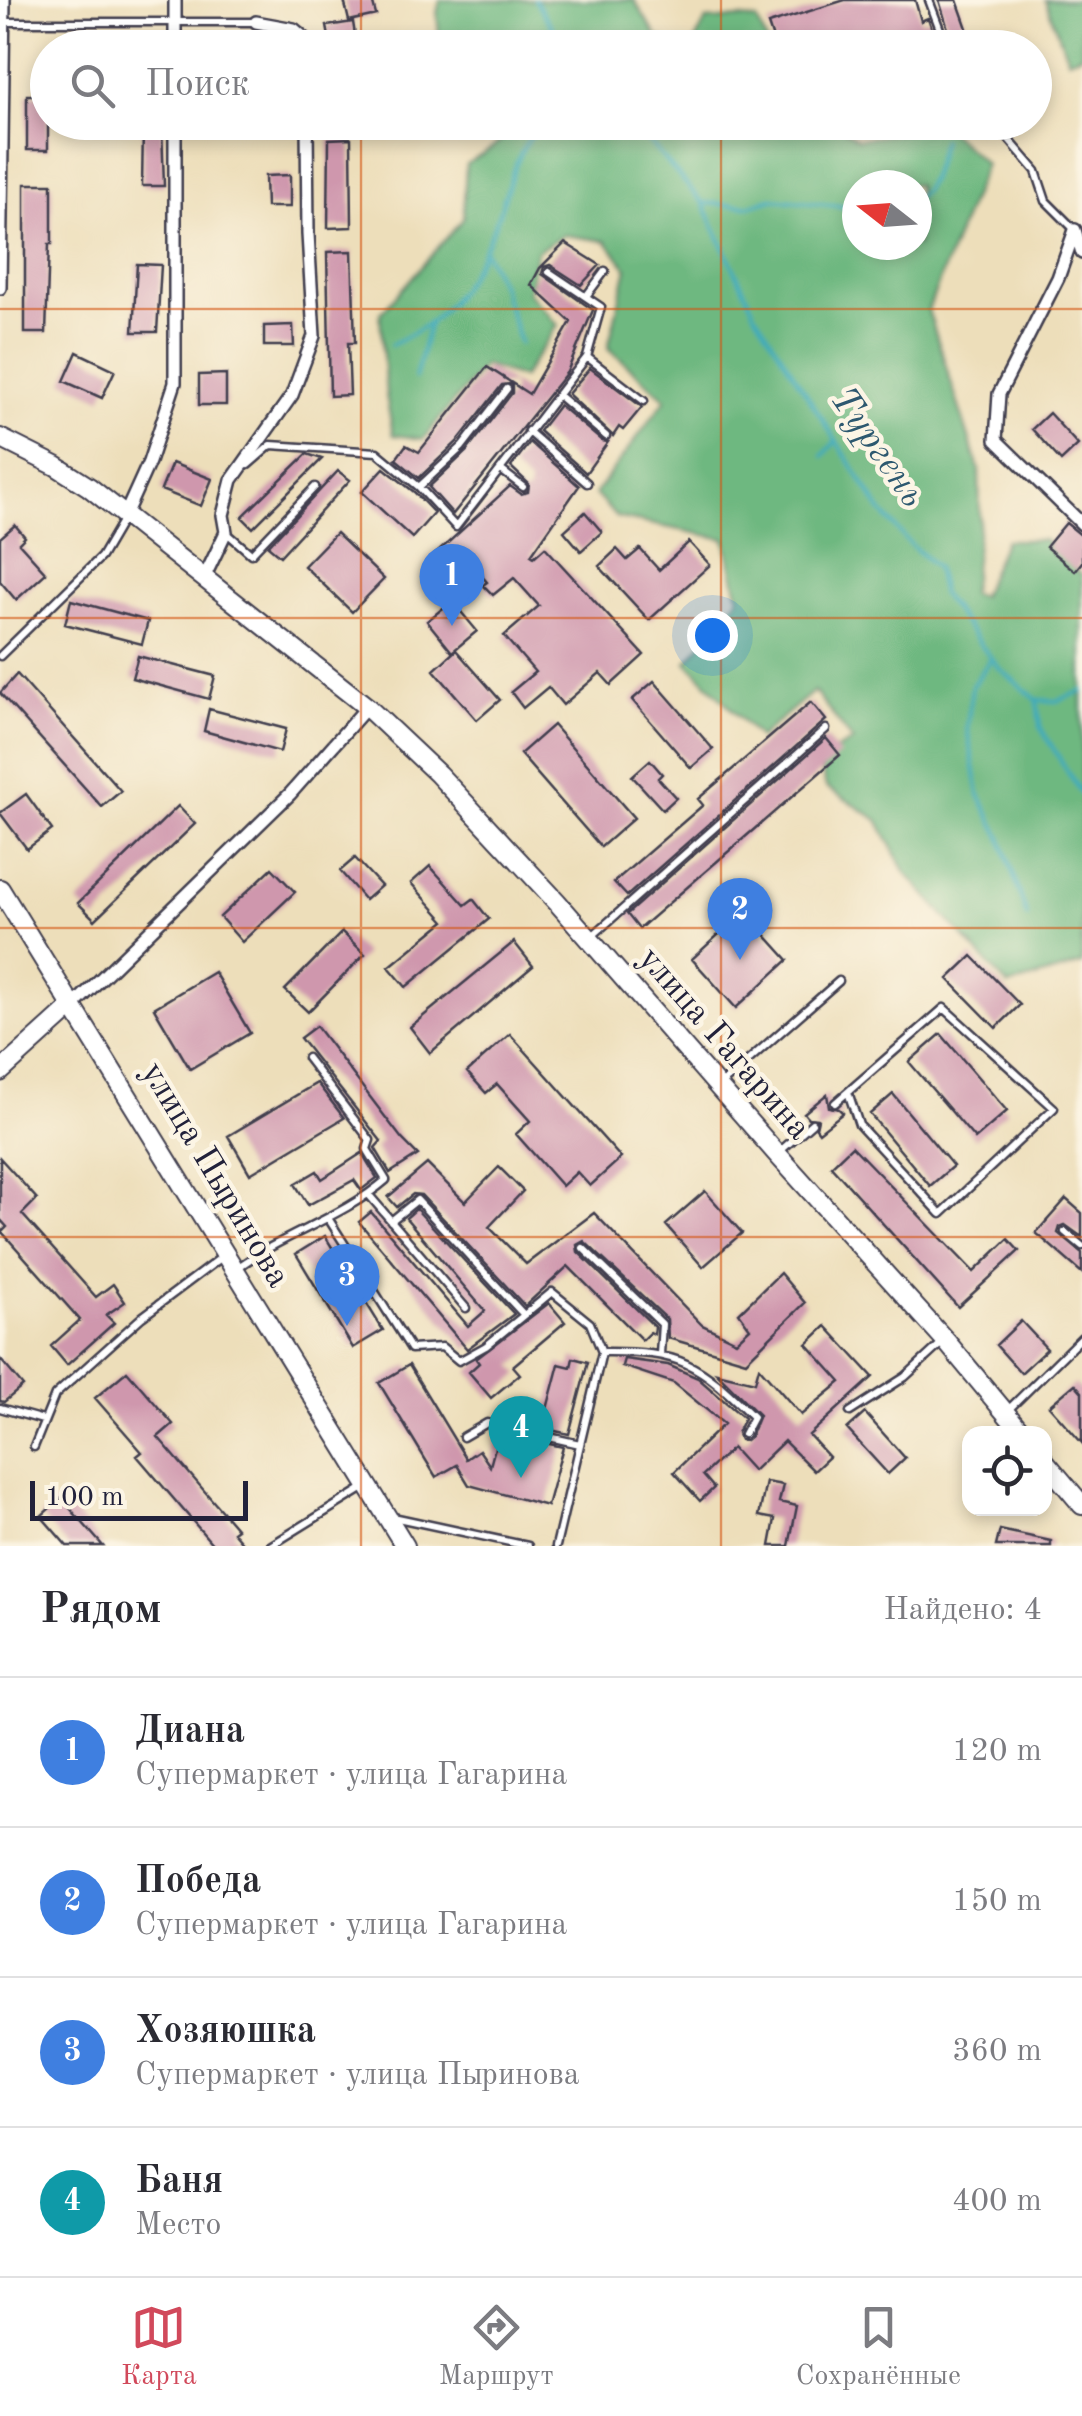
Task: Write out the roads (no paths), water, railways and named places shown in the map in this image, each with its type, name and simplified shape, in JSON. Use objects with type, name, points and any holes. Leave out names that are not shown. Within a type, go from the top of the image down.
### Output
[{"type":"street","points":[[0,288],[4,0]]},
{"type":"street","points":[[175,30],[176,0]]},
{"type":"street","points":[[256,22],[295,30]]},
{"type":"street","points":[[125,516],[149,462],[175,383],[175,140]]},
{"type":"street","points":[[204,578],[226,532],[224,515],[232,480],[292,394],[314,336],[307,140]]},
{"type":"street","points":[[1079,229],[1082,252]]},
{"type":"street","points":[[1079,229],[999,394],[996,440],[1082,524]]},
{"type":"street","name":"улица Гагарина","points":[[0,438],[56,466],[125,516],[367,708],[438,774],[589,939],[1017,1426]]},
{"type":"street","points":[[0,1072],[290,794],[367,708]]},
{"type":"street","name":"улица Пыринова","points":[[0,889],[405,1546]]},
{"type":"street","points":[[1052,1469],[1082,1505]]},
{"type":"lane","points":[[929,0],[940,30]]},
{"type":"lane","points":[[2,22],[256,22]]},
{"type":"lane","points":[[1009,140],[1036,171],[1046,201],[1079,229]]},
{"type":"lane","points":[[587,294],[605,271]]},
{"type":"lane","points":[[232,480],[271,445],[377,452],[420,487],[456,526],[588,358],[601,307],[549,272]]},
{"type":"lane","points":[[588,358],[644,401]]},
{"type":"lane","points":[[420,487],[462,447],[506,388]]},
{"type":"lane","points":[[558,395],[606,436]]},
{"type":"lane","points":[[528,431],[587,482]]},
{"type":"lane","points":[[501,470],[524,488]]},
{"type":"lane","points":[[226,532],[251,554],[315,487]]},
{"type":"lane","points":[[0,656],[100,557],[125,516]]},
{"type":"lane","points":[[589,939],[826,729]]},
{"type":"lane","points":[[718,1087],[839,981]]},
{"type":"lane","points":[[835,1103],[944,1008],[1054,1108],[941,1214],[859,1125],[848,1092]]},
{"type":"lane","points":[[34,1448],[55,1395],[142,1317],[231,1262],[369,1195],[386,1180],[367,1149],[370,1140],[307,1058]]},
{"type":"lane","points":[[777,1154],[812,1123]]},
{"type":"lane","points":[[369,1195],[466,1308]]},
{"type":"lane","points":[[391,1220],[417,1200],[524,1315]]},
{"type":"lane","points":[[328,1218],[411,1349],[442,1347],[460,1361],[486,1346],[552,1292],[590,1323],[602,1352],[556,1546]]},
{"type":"lane","points":[[1065,1232],[1082,1246]]},
{"type":"lane","points":[[583,1248],[662,1324],[660,1354]]},
{"type":"lane","points":[[1006,1413],[1082,1338]]},
{"type":"lane","points":[[850,1412],[904,1377],[944,1340]]},
{"type":"lane","points":[[602,1352],[660,1354],[710,1374],[753,1417],[744,1434]]},
{"type":"lane","points":[[0,1408],[44,1420]]},
{"type":"lane","points":[[463,1437],[487,1423],[580,1444]]},
{"type":"lane","points":[[270,1546],[368,1486]]},
{"type":"lane","points":[[386,1516],[528,1546]]},
{"type":"waterway","name":"Тургень","points":[[535,0],[554,30]]},
{"type":"waterway","points":[[391,345],[426,325],[460,290],[493,228],[529,140]]},
{"type":"waterway","name":"Тургень","points":[[647,140],[703,203],[756,315],[881,511],[936,567],[942,595],[998,667],[1037,700],[1040,727],[1082,795]]},
{"type":"waterway","points":[[932,172],[942,140]]},
{"type":"waterway","points":[[703,203],[748,206],[772,199],[842,206]]},
{"type":"waterway","points":[[484,250],[501,285],[520,343]]},
{"type":"waterway","points":[[415,378],[429,324]]},
{"type":"waterway","points":[[823,456],[835,442]]},
{"type":"waterway","points":[[991,659],[972,686],[967,728],[979,795],[1001,837],[1027,916]]},
{"type":"waterway","points":[[1039,700],[1057,701],[1082,691]]},
{"type":"place","name":"Диана","points":[[452,626]]},
{"type":"place","name":"Победа","points":[[740,960]]},
{"type":"place","name":"Хозяюшка","points":[[347,1326]]},
{"type":"place","name":"Баня","points":[[521,1478]]}]
